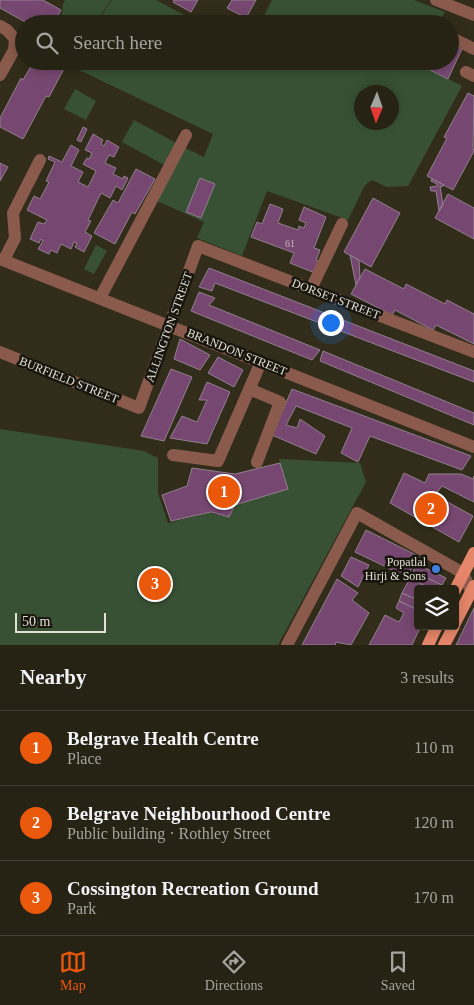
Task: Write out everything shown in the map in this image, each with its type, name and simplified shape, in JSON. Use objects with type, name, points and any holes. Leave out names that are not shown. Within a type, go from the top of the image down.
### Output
[{"type":"main road","points":[[457,585],[474,553]]},
{"type":"main road","points":[[459,616],[473,590]]},
{"type":"main road","points":[[428,645],[435,630]]},
{"type":"main road","points":[[444,645],[452,630]]},
{"type":"street","points":[[436,0],[474,15]]},
{"type":"street","points":[[0,26],[7,30],[15,39],[14,50],[0,74]]},
{"type":"street","points":[[100,298],[186,135]]},
{"type":"street","points":[[2,259],[15,238],[13,214],[40,160]]},
{"type":"street","points":[[311,289],[342,224]]},
{"type":"street","name":"DORSET STREET","points":[[198,246],[474,352]]},
{"type":"street","name":"ALLINGTON STREET","points":[[139,408],[198,246]]},
{"type":"street","name":"BRANDON STREET","points":[[2,259],[474,447]]},
{"type":"street","name":"BURFIELD STREET","points":[[0,352],[139,408]]},
{"type":"street","points":[[174,454],[218,461],[261,362]]},
{"type":"street","points":[[249,389],[280,402],[257,462]]},
{"type":"street","points":[[288,645],[357,513],[463,573],[473,590]]},
{"type":"green space","points":[[65,0],[111,0],[101,15],[62,15]]},
{"type":"green space","points":[[112,0],[156,0],[184,15],[102,15]]},
{"type":"green space","points":[[272,0],[414,0],[445,12],[443,15],[264,15]]},
{"type":"green space","points":[[79,70],[430,70],[462,86],[408,186],[387,187],[372,180],[365,185],[348,220],[267,191],[242,256],[197,238],[204,222],[157,201],[185,148],[204,157],[213,134]]},
{"type":"green space","points":[[75,89],[96,101],[86,120],[64,109]]},
{"type":"green space","points":[[134,120],[178,144],[166,166],[122,142]]},
{"type":"green space","points":[[96,245],[107,251],[94,274],[84,269]]},
{"type":"green space","points":[[0,429],[144,451],[158,458],[158,493],[168,523],[209,513],[228,517],[235,505],[287,489],[279,459],[360,463],[366,482],[278,645],[0,645]]},
{"type":"building","points":[[0,0],[43,0],[61,10],[58,15],[15,16],[0,8]]},
{"type":"building","points":[[174,0],[198,0],[191,12],[173,2]]},
{"type":"building","points":[[232,0],[256,0],[248,15],[240,15],[227,8]]},
{"type":"building","points":[[29,70],[63,70],[49,97],[46,96],[23,139],[0,127],[0,118],[21,78],[23,80]]},
{"type":"building","points":[[430,70],[452,70],[448,79]]},
{"type":"building","points":[[468,93],[474,96],[474,151],[453,190],[427,176],[447,138],[444,137]]},
{"type":"building","points":[[83,127],[87,129],[81,142],[77,140]]},
{"type":"building","points":[[93,134],[103,140],[101,144],[104,146],[107,140],[119,147],[114,157],[109,155],[105,163],[116,168],[113,174],[123,179],[124,176],[128,178],[122,190],[116,186],[110,198],[101,193],[88,220],[91,221],[85,232],[92,236],[84,252],[75,247],[77,243],[74,242],[71,249],[61,244],[57,253],[51,250],[49,254],[38,249],[43,241],[41,239],[39,243],[30,239],[38,222],[44,224],[47,220],[27,210],[34,196],[40,199],[49,182],[46,181],[55,162],[48,159],[49,156],[62,162],[71,145],[79,150],[71,166],[83,172],[78,182],[88,187],[96,171],[83,164],[92,153],[85,150]]},
{"type":"building","points":[[0,163],[8,167],[0,181]]},
{"type":"building","points":[[136,169],[155,179],[135,214],[132,212],[115,244],[94,233],[113,200],[118,203]]},
{"type":"building","points":[[200,178],[215,184],[201,218],[186,212]]},
{"type":"building","points":[[432,179],[444,185],[440,186],[443,205],[439,211],[436,191],[431,191],[430,187],[437,186],[437,184],[431,181]]},
{"type":"building","points":[[448,194],[474,208],[474,239],[435,218]]},
{"type":"building","points":[[373,198],[400,213],[371,267],[344,252]]},
{"type":"building","points":[[270,204],[283,209],[278,223],[298,230],[299,226],[304,228],[306,223],[299,220],[304,207],[326,217],[314,248],[320,250],[316,260],[320,262],[315,273],[290,263],[294,253],[251,237],[257,222],[262,224]]},
{"type":"building","points":[[350,255],[359,260],[360,277],[356,285]]},
{"type":"building","points":[[209,268],[474,371],[474,382],[215,283],[212,291],[199,287]]},
{"type":"building","points":[[365,269],[404,289],[406,284],[445,304],[447,300],[474,314],[474,344],[436,325],[433,330],[395,310],[392,315],[351,294]]},
{"type":"building","points":[[199,292],[215,298],[209,305],[320,350],[312,360],[191,311]]},
{"type":"building","points":[[180,339],[210,355],[200,370],[174,359]]},
{"type":"building","points":[[323,351],[474,413],[474,425],[320,361]]},
{"type":"building","points":[[218,357],[243,370],[234,387],[208,373]]},
{"type":"building","points":[[171,369],[192,377],[164,441],[141,436]]},
{"type":"building","points":[[207,382],[230,392],[207,444],[170,438],[182,416],[197,422],[207,400],[199,400]]},
{"type":"building","points":[[292,389],[471,456],[462,470],[370,436],[358,462],[341,453],[352,428],[296,406],[286,425],[297,428],[300,419],[325,436],[316,454],[272,435]]},
{"type":"building","points":[[280,463],[288,489],[235,505],[229,517],[211,512],[171,521],[162,495],[187,486],[192,468],[235,474]]},
{"type":"building","points":[[404,473],[425,483],[429,474],[461,474],[473,479],[474,476],[474,502],[442,486],[435,495],[473,516],[459,542],[390,503]]},
{"type":"building","points":[[366,530],[418,556],[407,577],[355,552]]},
{"type":"building","points":[[351,557],[369,565],[358,587],[341,576]]},
{"type":"building","points":[[420,557],[426,559],[422,566],[417,564]]},
{"type":"building","points":[[417,564],[446,578],[442,585],[413,571]]},
{"type":"building","points":[[423,576],[442,585],[423,585],[420,583]]},
{"type":"building","points":[[410,578],[423,585],[414,585],[414,598],[402,593]]},
{"type":"building","points":[[337,579],[358,593],[352,600],[369,613],[351,645],[336,642],[335,645],[302,645]]},
{"type":"building","points":[[402,593],[414,598],[414,608],[399,601]]},
{"type":"building","points":[[399,601],[414,608],[414,630],[419,630],[412,645],[369,645],[385,615],[399,622],[404,613],[396,608]]},
{"type":"building","points":[[474,608],[474,645],[456,645]]},
{"type":"place","name":"Belgrave Health Centre","points":[[224,492]]},
{"type":"place","name":"Belgrave Neighbourhood Centre","points":[[431,509]]},
{"type":"place","name":"Popatlal Hirji & Sons","points":[[436,569]]},
{"type":"place","name":"Cossington Recreation Ground","points":[[155,584]]}]
